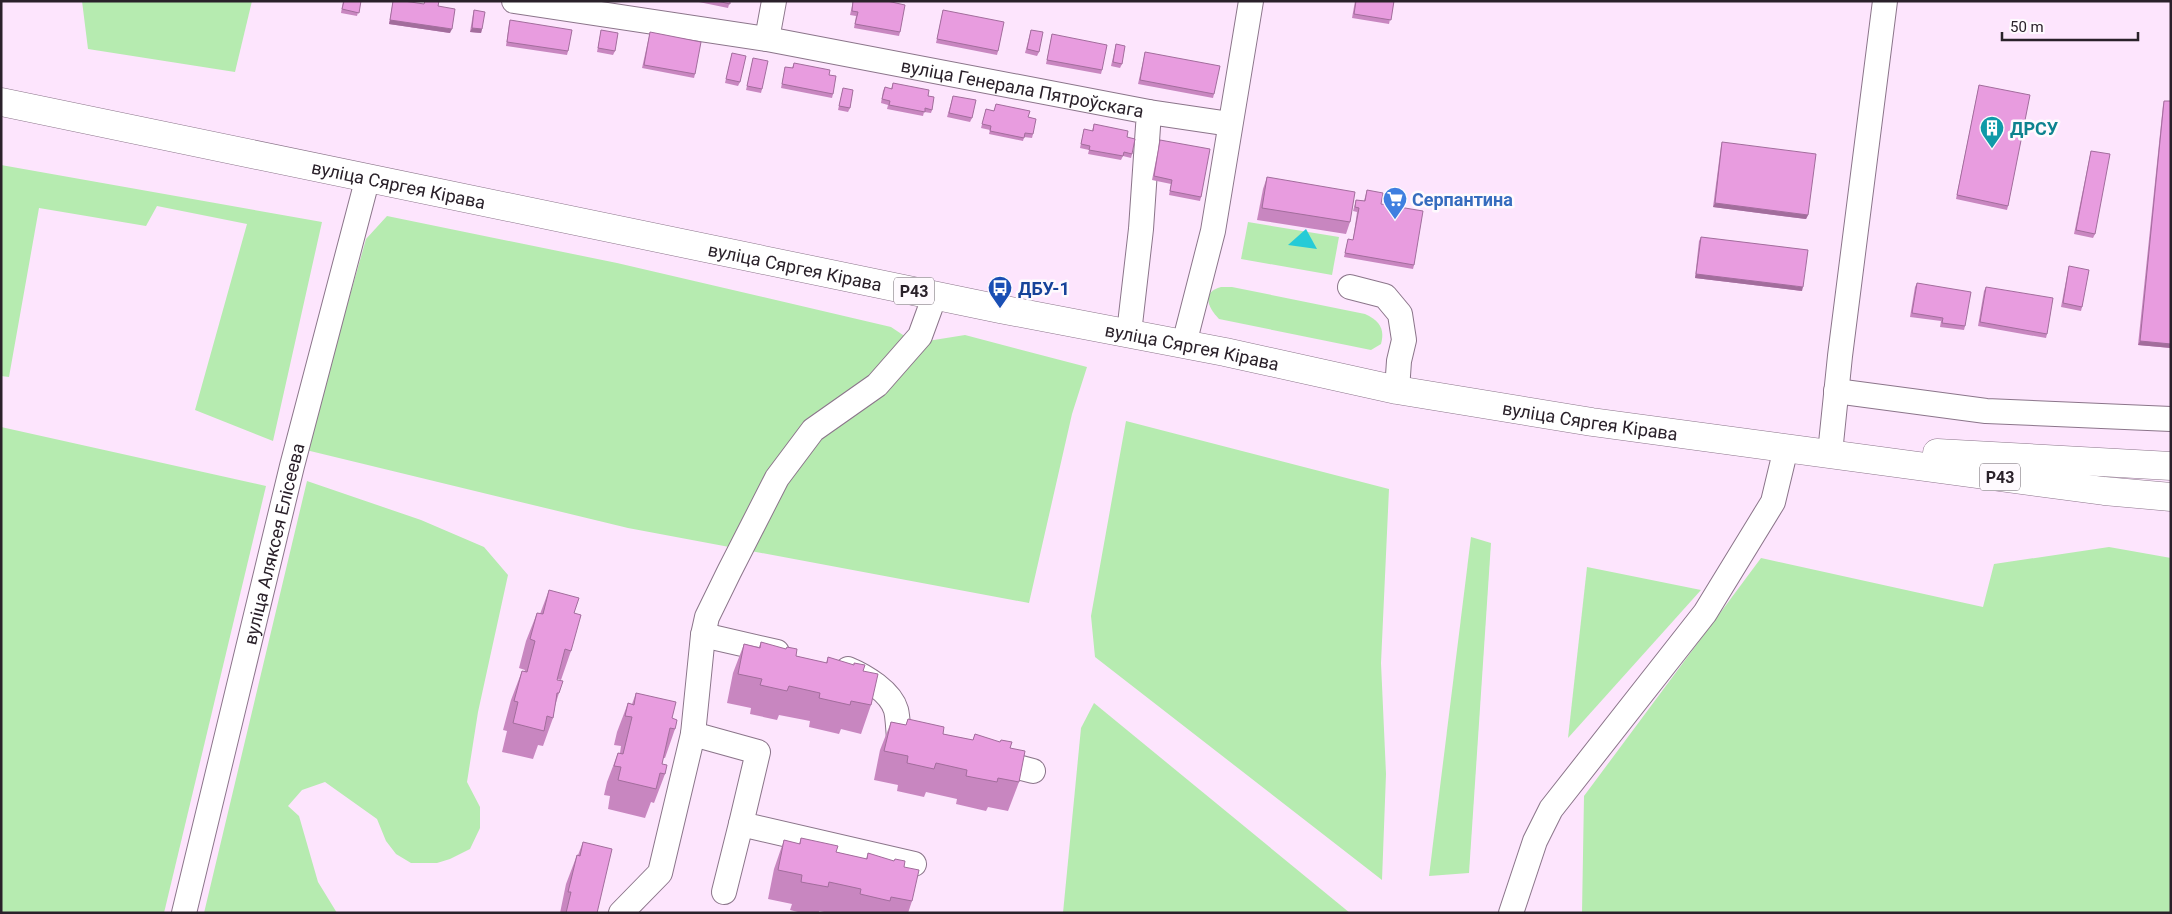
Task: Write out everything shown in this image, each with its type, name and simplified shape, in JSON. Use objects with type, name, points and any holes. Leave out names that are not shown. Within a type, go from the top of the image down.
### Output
[{"type":"main road","name":"вуліца Сяргея Кірава","points":[[1,102],[935,295],[1184,344],[1397,390],[1592,422],[2104,491],[2171,497]]},
{"type":"main road","name":"вуліца Сяргея Кірава","points":[[1830,453],[1959,453],[2171,466]]},
{"type":"street","name":"вуліца Генерала Пятроўскага","points":[[514,1],[767,39],[1149,112],[1141,229],[1129,333]]},
{"type":"street","points":[[767,39],[774,1]]},
{"type":"street","points":[[1184,344],[1212,231],[1252,1]]},
{"type":"street","points":[[1830,453],[1836,391],[1885,1]]},
{"type":"street","points":[[1149,112],[1230,124]]},
{"type":"street","name":"вуліца Аляксея Елісеева","points":[[184,913],[292,466],[368,177]]},
{"type":"street","points":[[1350,287],[1385,296],[1394,304],[1400,314],[1404,340],[1399,361],[1397,390]]},
{"type":"street","points":[[620,913],[660,872],[693,734],[703,635],[708,617],[725,579],[777,478],[813,430],[877,385],[920,336],[935,295]]},
{"type":"street","points":[[1836,391],[1986,411],[2171,419]]},
{"type":"street","points":[[1512,913],[1534,841],[1551,809],[1705,612],[1773,502],[1786,448]]},
{"type":"street","points":[[703,635],[799,657]]},
{"type":"street","points":[[828,664],[847,668],[875,683],[896,709],[899,738],[935,747]]},
{"type":"street","points":[[693,734],[758,752],[724,892]]},
{"type":"street","points":[[970,755],[1033,771]]},
{"type":"street","points":[[741,824],[914,864]]},
{"type":"green space","points":[[82,1],[252,1],[235,72],[88,49]]},
{"type":"green space","points":[[1,165],[322,222],[273,441],[195,410],[247,224],[157,206],[146,226],[39,208],[9,377],[1,376]]},
{"type":"green space","points":[[387,216],[617,263],[891,327],[915,343],[965,335],[1087,367],[1072,414],[1029,603],[628,528],[306,450],[366,239]]},
{"type":"green space","points":[[1248,222],[1339,237],[1332,275],[1241,259]]},
{"type":"green space","points":[[1221,287],[1232,287],[1365,314],[1380,326],[1382,330],[1381,344],[1371,350],[1219,319],[1208,301],[1211,293]]},
{"type":"green space","points":[[1126,421],[1389,489],[1381,663],[1386,774],[1382,880],[1095,657],[1091,616]]},
{"type":"green space","points":[[1,427],[266,486],[164,913],[1,913]]},
{"type":"green space","points":[[307,481],[421,520],[484,547],[508,575],[478,712],[467,782],[480,807],[480,828],[470,849],[437,863],[411,863],[396,854],[386,841],[377,819],[325,782],[302,790],[288,806],[299,816],[318,882],[337,913],[204,913]]},
{"type":"green space","points":[[1471,537],[1491,543],[1469,873],[1429,876]]},
{"type":"green space","points":[[2109,547],[2171,558],[2171,913],[1582,913],[1584,796],[1761,558],[1983,607],[1994,564]]},
{"type":"green space","points":[[1587,567],[1701,590],[1568,738]]},
{"type":"green space","points":[[1094,703],[1350,913],[1063,913],[1081,728]]},
{"type":"water","points":[[1306,229],[1317,249],[1288,245]]},
{"type":"building","points":[[344,1],[361,1],[359,13],[342,9]]},
{"type":"building","points":[[393,1],[424,4],[425,1],[439,1],[438,6],[455,9],[452,29],[390,20]]},
{"type":"building","points":[[717,1],[730,1],[730,4]]},
{"type":"building","points":[[853,1],[887,1],[905,5],[900,32],[855,24],[858,12],[852,11]]},
{"type":"building","points":[[1356,1],[1394,1],[1391,20],[1354,14]]},
{"type":"building","points":[[474,10],[485,12],[482,29],[472,28]]},
{"type":"building","points":[[943,10],[1004,22],[998,51],[937,39]]},
{"type":"building","points":[[510,20],[572,30],[568,51],[507,42]]},
{"type":"building","points":[[601,30],[618,33],[615,51],[598,48]]},
{"type":"building","points":[[1031,30],[1043,32],[1039,52],[1027,49]]},
{"type":"building","points":[[650,32],[701,42],[695,74],[644,65]]},
{"type":"building","points":[[1052,34],[1107,45],[1102,70],[1047,60]]},
{"type":"building","points":[[1116,44],[1125,46],[1122,64],[1113,62]]},
{"type":"building","points":[[1145,52],[1220,66],[1214,94],[1140,80]]},
{"type":"building","points":[[732,53],[746,56],[740,82],[726,79]]},
{"type":"building","points":[[753,58],[768,61],[762,89],[747,86]]},
{"type":"building","points":[[794,63],[830,70],[829,75],[836,76],[833,94],[782,84],[785,67],[793,68]]},
{"type":"building","points":[[893,83],[929,90],[928,96],[934,97],[932,110],[925,108],[925,112],[889,105],[890,101],[882,99],[885,87],[892,89]]},
{"type":"building","name":"ДРСУ","points":[[1979,85],[2030,95],[2008,206],[1957,195]]},
{"type":"building","points":[[843,88],[853,90],[850,108],[839,106]]},
{"type":"building","points":[[953,96],[976,100],[972,118],[949,113]]},
{"type":"building","points":[[2164,101],[2171,101],[2171,344],[2140,341]]},
{"type":"building","points":[[996,104],[1030,111],[1028,117],[1036,119],[1033,134],[1025,133],[1024,138],[990,131],[991,126],[982,124],[986,109],[994,111]]},
{"type":"building","points":[[1094,124],[1128,131],[1127,137],[1135,139],[1132,154],[1124,152],[1123,156],[1089,150],[1090,146],[1081,144],[1084,129],[1093,131]]},
{"type":"building","points":[[1160,140],[1210,149],[1201,197],[1170,191],[1172,180],[1154,176]]},
{"type":"building","points":[[1722,142],[1816,154],[1808,215],[1715,203]]},
{"type":"building","name":"ДРСУ","points":[[2091,151],[2110,154],[2095,234],[2076,230]]},
{"type":"building","points":[[1267,177],[1355,192],[1350,222],[1262,208]]},
{"type":"building","points":[[1367,190],[1383,193],[1381,204],[1423,211],[1414,265],[1345,253],[1348,239],[1353,240],[1359,208],[1355,207],[1356,200],[1365,201]]},
{"type":"building","points":[[1701,237],[1808,250],[1803,287],[1696,274]]},
{"type":"building","points":[[2069,266],[2089,270],[2082,307],[2063,303]]},
{"type":"building","points":[[1917,283],[1971,292],[1965,326],[1942,323],[1943,318],[1912,313]]},
{"type":"building","points":[[1986,287],[2053,298],[2047,334],[1980,322]]},
{"type":"building","points":[[549,590],[579,598],[574,613],[581,615],[571,651],[565,649],[557,680],[563,681],[559,693],[557,693],[553,718],[547,716],[544,731],[513,723],[518,702],[514,701],[522,671],[527,672],[535,641],[530,639],[537,613],[543,614]]},
{"type":"building","points":[[761,642],[786,649],[787,647],[797,649],[796,656],[827,663],[828,657],[854,665],[854,663],[865,665],[863,671],[878,674],[871,705],[851,701],[850,705],[819,698],[820,693],[789,686],[787,691],[760,685],[762,679],[738,674],[744,644],[760,648]]},
{"type":"building","points":[[636,693],[676,702],[672,718],[677,720],[676,725],[675,729],[670,728],[662,764],[667,765],[665,774],[660,773],[656,789],[618,780],[621,767],[614,766],[618,753],[623,754],[632,717],[625,716],[628,703],[634,705]]},
{"type":"building","points":[[908,719],[944,727],[943,734],[973,740],[975,734],[1000,742],[1001,740],[1012,742],[1010,748],[1025,751],[1019,782],[998,778],[997,782],[966,776],[967,770],[936,763],[934,769],[907,763],[908,756],[884,751],[891,722],[906,725]]},
{"type":"building","points":[[801,838],[838,846],[836,852],[867,859],[868,853],[894,861],[895,859],[905,861],[904,867],[919,870],[912,901],[891,897],[890,901],[860,894],[861,889],[829,882],[828,887],[801,882],[802,875],[778,870],[784,840],[800,844]]},
{"type":"building","points":[[583,842],[612,849],[597,913],[566,913],[571,892],[568,892],[577,855],[580,856]]},
{"type":"place","name":"ДРСУ","points":[[1992,149]]},
{"type":"place","name":"Серпантина","points":[[1395,220]]},
{"type":"place","name":"ДБУ-1","points":[[1000,309]]}]
